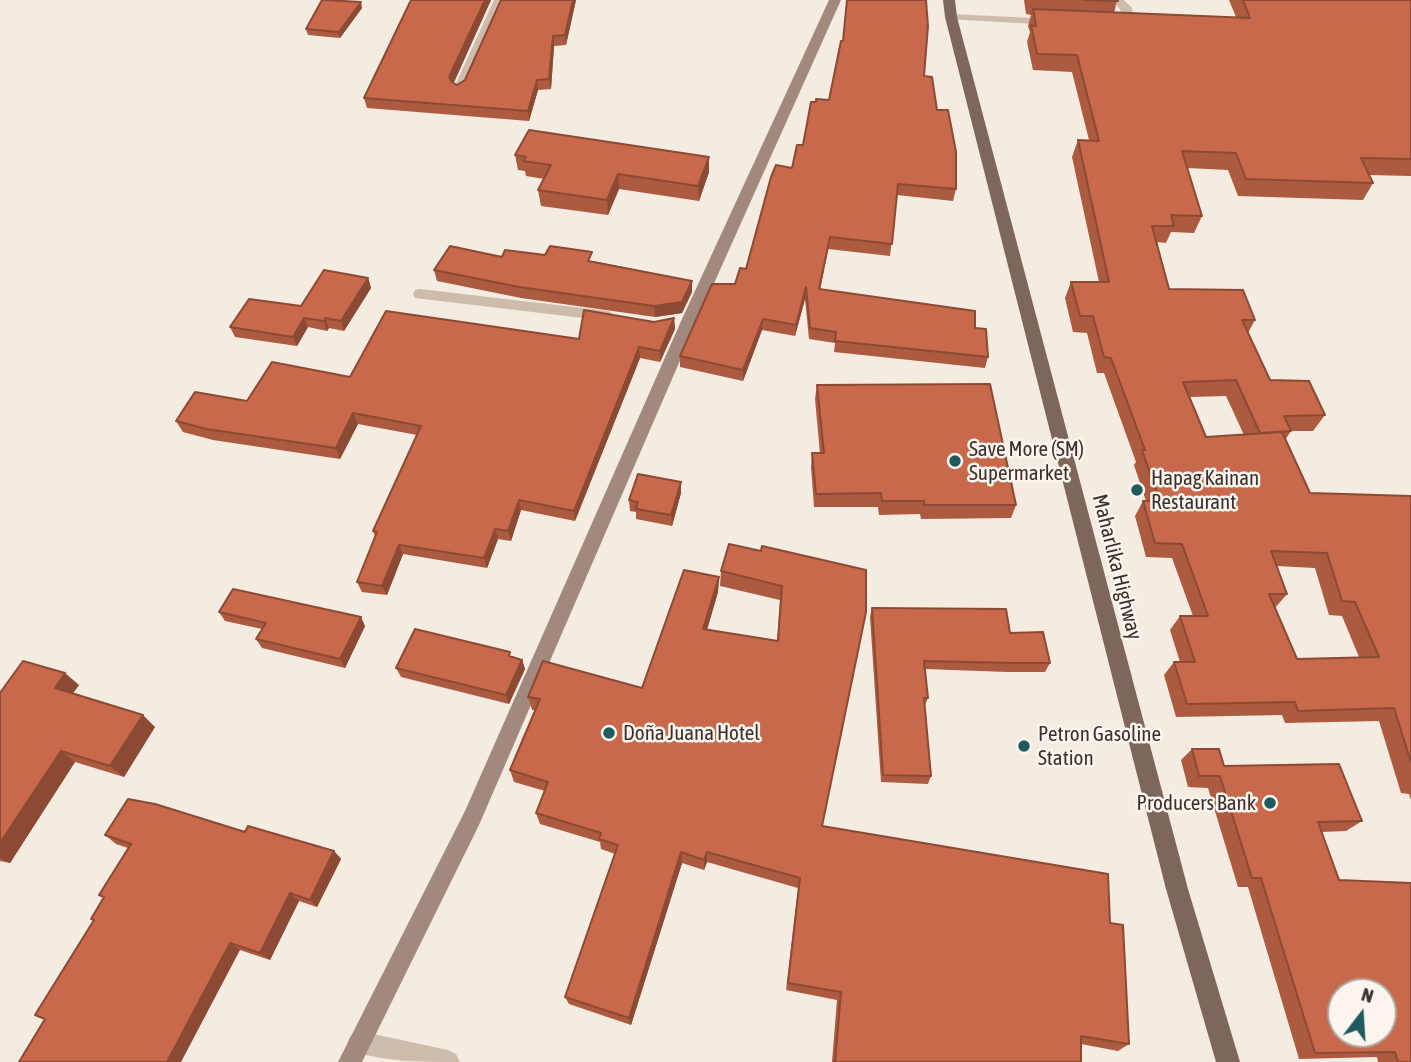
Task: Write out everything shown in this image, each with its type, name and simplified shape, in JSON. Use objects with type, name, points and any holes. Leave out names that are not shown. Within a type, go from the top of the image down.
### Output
[{"type":"main road","name":"Maharlika Highway","points":[[950,9],[1177,889],[1228,1062]]},
{"type":"street","points":[[460,88],[500,0]]},
{"type":"street","points":[[448,1062],[355,1052],[472,818],[690,319],[835,0]]},
{"type":"street","points":[[1097,24],[1123,25],[1128,21],[1126,8],[1118,0]]},
{"type":"street","points":[[950,9],[1070,23]]},
{"type":"street","points":[[420,294],[618,318]]},
{"type":"street","points":[[667,323],[690,319]]},
{"type":"building","points":[[322,0],[361,2],[339,32],[306,29]]},
{"type":"building","points":[[411,0],[485,0],[449,77],[457,85],[465,80],[501,0],[573,0],[565,35],[553,36],[549,79],[537,80],[528,111],[364,98]]},
{"type":"building","points":[[847,0],[926,0],[928,26],[924,76],[932,77],[937,110],[948,110],[956,152],[956,189],[898,184],[892,244],[830,237],[819,289],[975,311],[975,328],[986,329],[988,357],[835,341],[836,332],[810,328],[806,287],[796,325],[763,319],[743,370],[680,356],[712,284],[735,284],[740,268],[746,269],[771,177],[776,165],[792,168],[797,145],[803,145],[811,102],[816,102],[816,99],[829,100],[843,41]]},
{"type":"building","points":[[1243,0],[1411,0],[1411,159],[1361,158],[1373,183],[1246,179],[1236,153],[1182,151],[1202,216],[1171,215],[1174,226],[1152,226],[1169,289],[1243,290],[1255,320],[1242,320],[1270,380],[1309,381],[1325,415],[1284,416],[1291,431],[1260,433],[1236,380],[1183,382],[1206,437],[1282,432],[1310,493],[1411,496],[1411,762],[1394,708],[1298,711],[1295,702],[1187,704],[1174,662],[1195,662],[1180,616],[1208,616],[1182,544],[1155,543],[1143,501],[1160,501],[1142,450],[1145,450],[1111,358],[1104,357],[1093,316],[1080,316],[1071,282],[1109,282],[1078,140],[1099,141],[1077,55],[1037,54],[1031,25],[1036,26],[1033,9],[1250,18]],"holes":[[[1271,551],[1327,553],[1342,601],[1355,602],[1379,657],[1297,659],[1269,594],[1287,594]]]},
{"type":"building","points":[[529,130],[709,157],[698,186],[618,174],[607,200],[538,190],[551,165],[523,161],[526,157],[515,155]]},
{"type":"building","points":[[450,246],[502,257],[505,250],[545,255],[550,246],[592,252],[588,261],[692,281],[682,302],[654,306],[519,287],[434,270]]},
{"type":"building","points":[[324,270],[368,278],[341,321],[304,318],[293,337],[230,327],[249,299],[301,306]]},
{"type":"building","points":[[584,310],[654,322],[674,318],[660,351],[639,347],[574,511],[519,500],[508,531],[495,529],[484,558],[399,545],[382,586],[357,582],[377,532],[373,531],[421,426],[353,413],[336,448],[206,429],[176,421],[195,392],[247,401],[272,362],[350,377],[386,311],[579,339]]},
{"type":"building","points":[[990,384],[1016,505],[924,505],[924,501],[882,501],[881,493],[816,494],[812,453],[824,453],[817,385]]},
{"type":"building","points":[[638,474],[681,482],[671,515],[636,509],[638,502],[629,500]]},
{"type":"building","points":[[729,544],[761,551],[762,546],[866,570],[866,612],[822,826],[1108,874],[1110,923],[1123,925],[1129,1044],[1081,1036],[1081,1062],[835,1062],[841,992],[788,983],[800,878],[707,852],[704,860],[681,852],[629,1018],[565,997],[618,845],[599,839],[601,833],[536,813],[548,782],[510,770],[540,699],[528,697],[543,661],[642,688],[684,570],[719,577],[703,629],[778,641],[782,586],[721,571]]},
{"type":"building","points":[[233,589],[361,617],[340,659],[256,639],[266,623],[219,612]]},
{"type":"building","points":[[872,608],[1006,609],[1010,633],[1043,632],[1050,663],[924,661],[928,698],[924,698],[931,776],[883,775]]},
{"type":"building","points":[[415,629],[510,652],[509,656],[522,660],[506,695],[396,668]]},
{"type":"building","points":[[23,661],[65,673],[55,688],[143,715],[110,766],[61,751],[0,843],[0,693]]},
{"type":"building","points":[[1192,749],[1219,749],[1224,766],[1339,764],[1362,821],[1318,822],[1339,880],[1411,883],[1411,1062],[1398,1062],[1395,1052],[1315,1053],[1261,878],[1252,878],[1220,776],[1199,776]]},
{"type":"building","points":[[128,799],[155,804],[245,832],[248,826],[334,851],[310,900],[290,893],[260,953],[230,943],[167,1062],[19,1062],[45,1019],[35,1015],[94,920],[91,919],[104,897],[99,895],[131,844],[105,835]]},
{"type":"place","name":"Save More (SM) Supermarket","points":[[955,461]]},
{"type":"place","name":"Hapag Kainan Restaurant","points":[[1137,490]]},
{"type":"place","name":"Doña Juana Hotel","points":[[609,733]]},
{"type":"place","name":"Petron Gasoline Station","points":[[1024,746]]},
{"type":"place","name":"Producers Bank","points":[[1270,803]]}]
